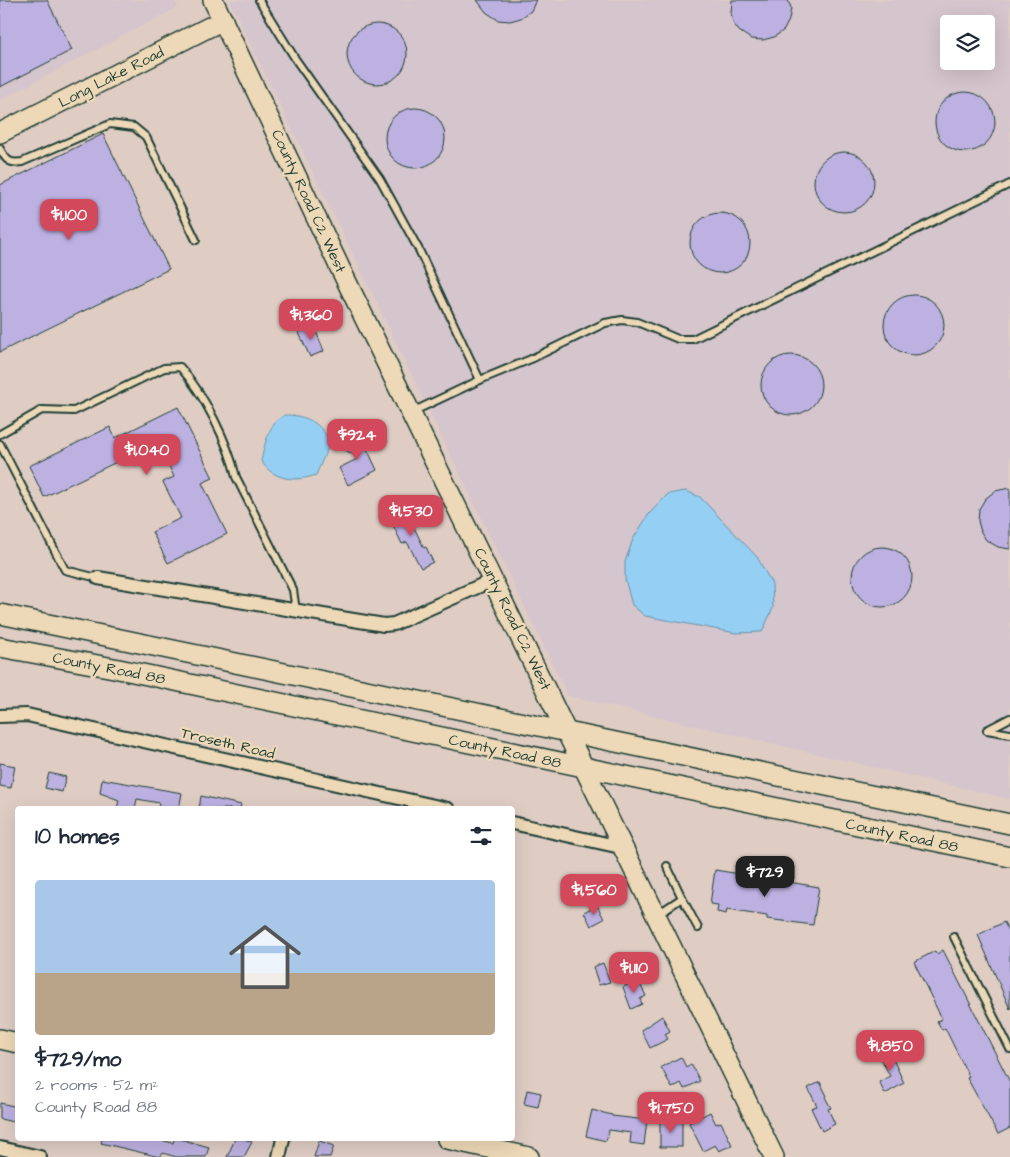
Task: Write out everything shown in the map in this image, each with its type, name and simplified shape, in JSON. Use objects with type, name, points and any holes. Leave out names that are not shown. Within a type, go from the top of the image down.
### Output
[{"type":"main road","name":"County Road C2 West","points":[[213,0],[411,413],[568,730],[774,1157]]},
{"type":"main road","name":"Long Lake Road","points":[[0,134],[223,20]]},
{"type":"main road","name":"County Road 88","points":[[0,614],[568,730],[1010,824]]},
{"type":"main road","name":"County Road 88","points":[[0,647],[114,668],[1010,857]]},
{"type":"main road","points":[[0,1039],[15,1042]]},
{"type":"main road","points":[[456,1141],[529,1157]]},
{"type":"street","points":[[98,578],[368,624],[394,624],[493,580]]},
{"type":"street","name":"Troseth Road","points":[[0,716],[27,715],[435,806]]},
{"type":"street","points":[[515,824],[625,848]]},
{"type":"street","points":[[279,1157],[283,1141]]},
{"type":"street","points":[[0,1148],[40,1157]]},
{"type":"lane","points":[[259,0],[296,60],[380,179],[418,250],[480,380]]},
{"type":"lane","points":[[0,149],[6,160],[12,164],[22,162],[110,124],[134,127],[146,137],[196,240]]},
{"type":"lane","points":[[411,413],[605,323],[622,320],[637,322],[678,338],[693,339],[1010,184]]},
{"type":"lane","points":[[0,434],[42,410],[74,411],[164,368],[180,367],[194,383],[232,460],[236,477],[293,590],[296,611]]},
{"type":"lane","points":[[0,444],[65,570],[98,578]]},
{"type":"lane","points":[[1010,718],[987,730],[1010,734]]},
{"type":"lane","points":[[667,866],[698,928]]},
{"type":"lane","points":[[657,915],[682,898]]},
{"type":"lane","points":[[954,937],[1010,1049]]},
{"type":"shaded area","points":[[0,0],[174,0],[178,7],[0,100]]},
{"type":"shaded area","points":[[229,0],[1010,0],[1010,799],[568,696]]},
{"type":"water","points":[[285,415],[300,417],[318,425],[327,436],[330,443],[316,475],[301,479],[286,478],[272,473],[261,461],[271,429]]},
{"type":"water","points":[[686,491],[700,497],[757,557],[772,584],[773,608],[762,632],[736,633],[645,616],[632,605],[625,579],[625,562],[633,539],[649,514],[668,494]]},
{"type":"building","points":[[0,0],[47,0],[72,50],[0,87]]},
{"type":"building","points":[[477,0],[536,0],[531,11],[521,18],[510,21],[498,20],[486,12]]},
{"type":"building","points":[[732,0],[788,0],[791,8],[789,20],[784,30],[774,37],[763,40],[751,39],[739,31],[733,23],[731,13]]},
{"type":"building","points":[[377,24],[394,29],[402,37],[407,54],[402,71],[394,79],[377,84],[360,79],[352,71],[347,54],[352,37],[360,29]]},
{"type":"building","points":[[965,92],[982,97],[990,105],[995,122],[990,139],[982,147],[965,152],[948,147],[940,139],[935,122],[940,105],[948,97]]},
{"type":"building","points":[[415,108],[432,113],[440,121],[445,138],[440,155],[432,163],[415,168],[398,163],[390,155],[385,138],[390,121],[398,113]]},
{"type":"building","points":[[103,134],[169,269],[0,352],[0,185]]},
{"type":"building","points":[[844,152],[861,157],[869,165],[874,182],[869,199],[861,207],[844,212],[827,207],[819,199],[814,182],[819,165],[827,157]]},
{"type":"building","points":[[720,213],[737,218],[745,226],[750,243],[745,260],[737,268],[720,273],[703,268],[695,260],[690,243],[695,226],[703,218]]},
{"type":"building","points":[[914,295],[931,300],[939,308],[944,325],[939,342],[931,350],[914,355],[897,350],[889,342],[884,325],[889,308],[897,300]]},
{"type":"building","points":[[313,324],[324,351],[310,357],[298,331]]},
{"type":"building","points":[[791,355],[808,360],[816,368],[821,385],[816,402],[808,410],[791,415],[774,410],[766,402],[761,385],[766,368],[774,360]]},
{"type":"building","points":[[178,407],[213,478],[202,483],[227,534],[168,563],[152,532],[181,518],[163,482],[174,477],[163,453],[136,466],[131,455],[44,497],[29,466],[110,427],[115,438]]},
{"type":"building","points":[[347,435],[358,441],[362,438],[377,470],[348,485],[339,468],[359,458],[340,447]]},
{"type":"building","points":[[1010,488],[1010,549],[998,547],[986,540],[981,532],[978,521],[979,509],[985,499],[995,491]]},
{"type":"building","points":[[405,509],[433,562],[421,568],[407,542],[402,544],[389,517]]},
{"type":"building","points":[[882,547],[899,552],[907,560],[912,577],[907,594],[899,602],[882,607],[865,602],[857,594],[852,577],[857,560],[865,552]]},
{"type":"building","points":[[0,763],[15,766],[11,788],[0,786]]},
{"type":"building","points":[[49,773],[66,777],[62,792],[45,788]]},
{"type":"building","points":[[102,779],[182,793],[180,806],[158,806],[159,803],[137,799],[136,806],[118,806],[119,800],[100,793]]},
{"type":"building","points":[[201,796],[241,805],[241,806],[199,806]]},
{"type":"building","points":[[715,870],[819,887],[813,925],[767,919],[767,916],[727,910],[726,914],[717,912],[718,905],[710,904]]},
{"type":"building","points":[[597,905],[604,919],[591,926],[584,912]]},
{"type":"building","points":[[1004,922],[1010,934],[1010,1009],[978,935]]},
{"type":"building","points":[[943,950],[1010,1082],[1010,1128],[998,1134],[967,1078],[969,1077],[945,1028],[942,1030],[937,1021],[942,1019],[914,962],[935,951],[937,954]]},
{"type":"building","points":[[603,963],[610,982],[599,985],[593,967]]},
{"type":"building","points":[[638,980],[646,996],[640,999],[642,1004],[631,1009],[623,987]]},
{"type":"building","points":[[662,1016],[670,1031],[665,1034],[668,1039],[650,1048],[641,1030]]},
{"type":"building","points":[[887,1046],[904,1083],[885,1094],[879,1082],[890,1076],[877,1051]]},
{"type":"building","points":[[681,1057],[686,1067],[691,1064],[700,1081],[684,1089],[681,1083],[672,1088],[661,1067]]},
{"type":"building","points":[[820,1082],[827,1096],[825,1097],[831,1108],[828,1109],[835,1124],[822,1131],[811,1108],[817,1106],[808,1088]]},
{"type":"building","points":[[527,1090],[541,1093],[538,1107],[524,1104]]},
{"type":"building","points":[[0,1103],[15,1106],[15,1122],[0,1119]]},
{"type":"building","points":[[592,1110],[612,1116],[647,1120],[644,1145],[630,1143],[631,1133],[609,1130],[606,1141],[586,1136]]},
{"type":"building","points":[[710,1112],[716,1124],[721,1122],[732,1145],[719,1151],[715,1145],[703,1151],[689,1123]]},
{"type":"building","points":[[660,1121],[682,1121],[682,1147],[660,1147]]},
{"type":"building","points":[[102,1141],[164,1141],[173,1143],[174,1141],[187,1141],[209,1147],[206,1157],[176,1157],[163,1153],[160,1157],[101,1143]]},
{"type":"building","points":[[234,1141],[252,1142],[244,1157],[227,1157]]},
{"type":"building","points":[[319,1141],[334,1146],[330,1157],[314,1157]]}]
